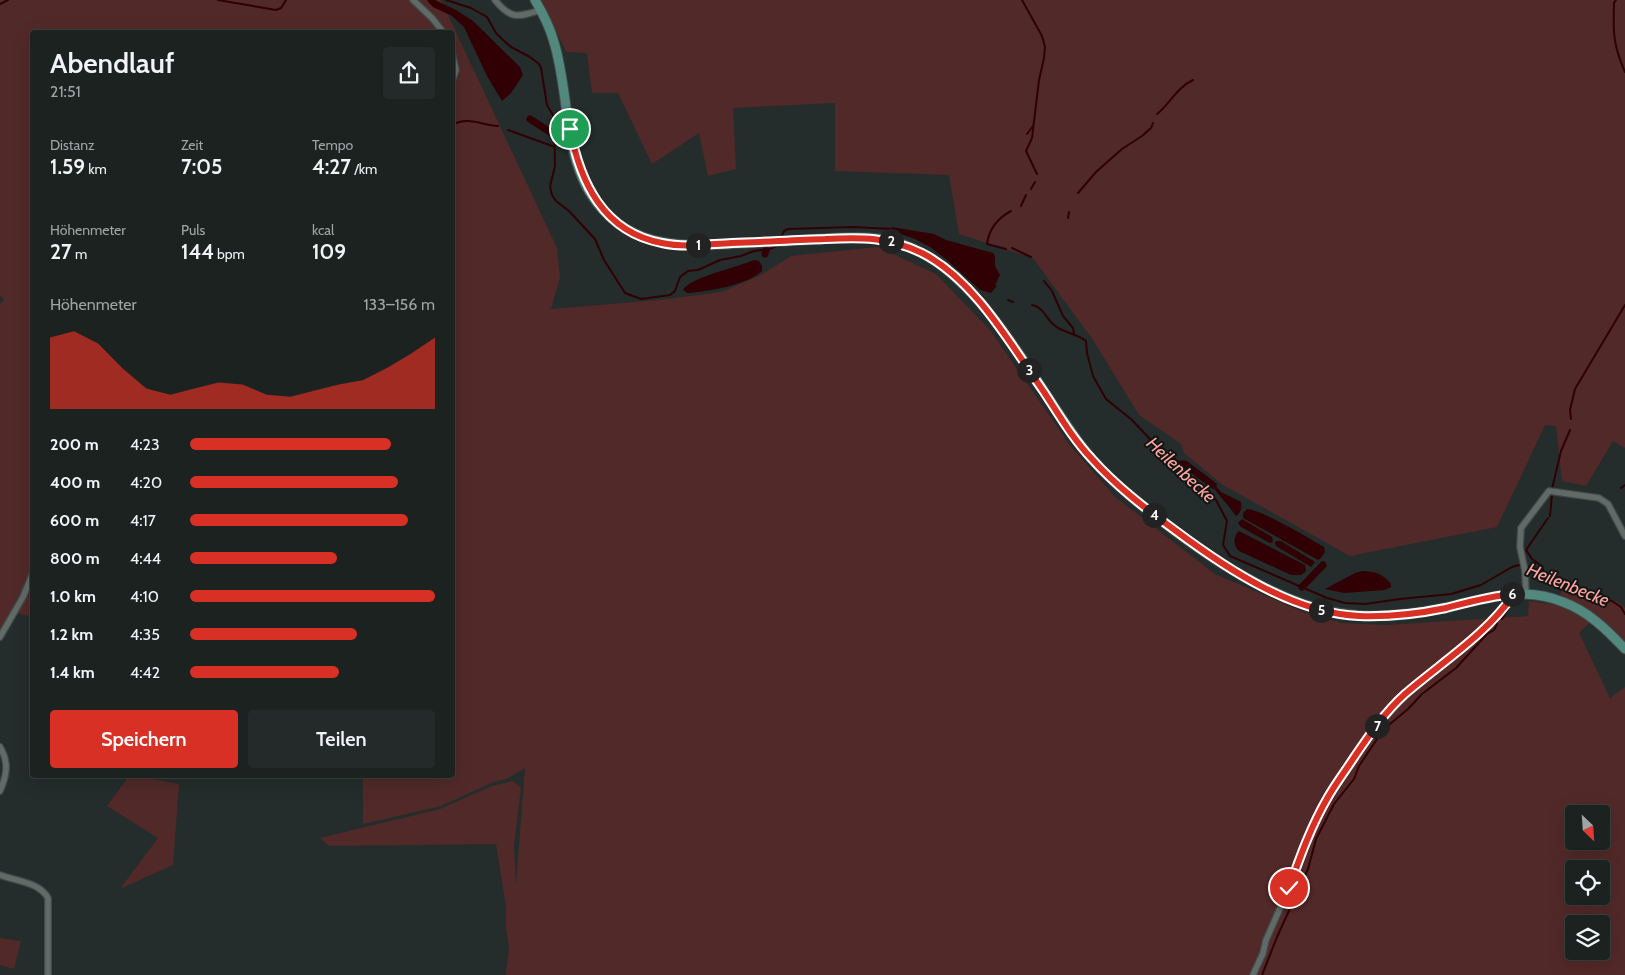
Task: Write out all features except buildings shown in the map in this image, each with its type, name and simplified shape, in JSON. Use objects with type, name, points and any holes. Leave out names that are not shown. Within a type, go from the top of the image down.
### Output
[{"type":"main road","points":[[535,0],[553,38],[558,55],[577,163],[590,191],[607,214],[638,235],[662,243],[700,245],[858,238],[890,241],[923,254],[943,266],[989,314],[1079,443],[1105,473],[1168,526],[1215,560],[1254,582],[1310,606],[1342,615],[1360,616],[1420,612],[1492,596],[1514,594],[1526,594],[1560,600],[1595,619],[1625,649]]},
{"type":"street","points":[[413,0],[441,30]]},
{"type":"street","points":[[495,0],[506,12],[515,16],[541,10]]},
{"type":"street","points":[[1526,594],[1525,571],[1520,547],[1521,528],[1549,491],[1599,498],[1608,504],[1625,536]]},
{"type":"street","points":[[0,637],[23,597],[30,580]]},
{"type":"street","points":[[1253,975],[1289,888],[1307,838],[1327,798],[1370,734],[1404,695],[1460,650],[1504,609],[1514,594]]},
{"type":"street","points":[[0,747],[5,757],[7,770],[0,790]]},
{"type":"street","points":[[0,875],[36,887],[42,890],[48,898],[48,975]]},
{"type":"shaded area","points":[[0,0],[441,0],[557,248],[560,278],[551,309],[659,300],[722,292],[761,275],[791,256],[878,247],[936,274],[990,330],[1069,444],[1115,497],[1215,574],[1303,612],[1341,623],[1387,625],[1528,616],[1529,601],[1569,609],[1591,621],[1579,633],[1610,698],[1625,687],[1625,975],[506,975],[509,947],[506,929],[506,907],[496,844],[329,846],[320,838],[440,809],[492,786],[513,781],[521,788],[514,845],[516,885],[525,768],[508,778],[491,783],[441,806],[363,824],[363,778],[455,778],[455,30],[30,30],[30,573],[0,633],[0,304],[4,299],[0,295]]},
{"type":"shaded area","points":[[541,0],[1625,0],[1625,448],[1613,441],[1586,486],[1562,481],[1556,426],[1545,425],[1497,527],[1350,556],[1223,485],[1184,453],[1181,444],[1139,415],[1093,340],[1033,258],[959,234],[949,175],[835,171],[835,103],[733,108],[736,169],[708,176],[699,133],[652,164],[618,93],[592,93],[587,53],[566,52]]},
{"type":"shaded area","points":[[456,10],[473,21],[520,67],[523,75],[511,93],[502,101],[487,76],[464,27],[452,16]]},
{"type":"shaded area","points":[[892,227],[934,234],[946,240],[993,253],[995,256],[995,266],[1000,275],[995,285],[997,286],[991,293],[980,290],[930,247],[915,239],[892,231]]},
{"type":"shaded area","points":[[754,260],[759,261],[762,271],[747,280],[705,291],[687,293],[683,290],[687,285],[695,281]]},
{"type":"shaded area","points":[[1214,484],[1221,492],[1241,502],[1241,510],[1238,515],[1236,516],[1212,486]]},
{"type":"shaded area","points":[[1247,509],[1263,514],[1297,531],[1324,547],[1325,552],[1318,560],[1243,518],[1243,513]]},
{"type":"shaded area","points":[[1242,519],[1272,537],[1273,542],[1270,543],[1241,527],[1238,523]]},
{"type":"shaded area","points":[[1239,531],[1305,565],[1306,571],[1301,575],[1291,575],[1239,551],[1234,541]]},
{"type":"shaded area","points":[[1276,541],[1281,541],[1315,562],[1311,567],[1276,546]]},
{"type":"shaded area","points":[[1362,571],[1375,572],[1382,575],[1391,584],[1391,587],[1385,590],[1344,593],[1325,589],[1355,573]]},
{"type":"shaded area","points":[[1563,583],[1618,602],[1625,608],[1625,643],[1595,615],[1560,596]]},
{"type":"shaded area","points":[[30,586],[30,616],[17,613]]},
{"type":"shaded area","points":[[128,778],[146,778],[179,784],[173,865],[122,888],[158,838],[107,806]]},
{"type":"shaded area","points":[[0,938],[21,941],[14,969],[0,965]]},
{"type":"waterway","points":[[0,4],[8,0]]},
{"type":"waterway","name":"Heilenbecke","points":[[218,0],[276,10],[281,8],[286,0]]},
{"type":"waterway","points":[[431,0],[435,4],[454,13]]},
{"type":"waterway","name":"Heilenbecke","points":[[446,0],[471,8],[487,17],[496,33],[503,40],[539,64],[547,105],[554,117],[555,166],[550,187],[552,195],[595,239],[604,260],[625,293],[641,299],[670,295],[675,291],[680,277],[688,271],[698,270],[720,260],[770,249],[779,245]]},
{"type":"waterway","points":[[1022,0],[1042,36],[1045,47],[1032,138],[1026,151],[1037,174]]},
{"type":"waterway","points":[[1616,0],[1614,3],[1615,38],[1618,54],[1625,72]]},
{"type":"waterway","points":[[1157,114],[1182,87],[1193,80]]},
{"type":"waterway","points":[[530,119],[553,134]]},
{"type":"waterway","points":[[455,124],[469,121],[498,126]]},
{"type":"waterway","points":[[1078,193],[1096,172],[1122,149],[1142,136],[1151,128],[1153,123]]},
{"type":"waterway","points":[[1027,134],[1033,126]]},
{"type":"waterway","points":[[508,130],[555,147]]},
{"type":"waterway","points":[[1031,189],[1035,182]]},
{"type":"waterway","points":[[1021,206],[1026,195]]},
{"type":"waterway","points":[[1006,249],[987,244],[995,224],[1011,211]]},
{"type":"waterway","points":[[1068,218],[1069,212]]},
{"type":"waterway","name":"Heilenbecke","points":[[781,238],[784,231],[788,229],[853,227],[892,229]]},
{"type":"waterway","points":[[1012,248],[1031,257]]},
{"type":"waterway","name":"Heilenbecke","points":[[765,254],[766,250]]},
{"type":"waterway","points":[[1044,281],[1052,291],[1063,316],[1073,328],[1074,334]]},
{"type":"waterway","name":"Heilenbecke","points":[[1008,300],[1013,302]]},
{"type":"waterway","name":"Heilenbecke","points":[[1032,305],[1042,310],[1057,327],[1086,341],[1093,376],[1106,399],[1132,420],[1164,454],[1174,458],[1190,477],[1216,500],[1227,521],[1223,545],[1230,556],[1327,598],[1345,603],[1365,604],[1451,594],[1481,585],[1519,565],[1529,567],[1587,596],[1612,601],[1621,607],[1625,614]]},
{"type":"waterway","points":[[1571,419],[1570,410],[1575,389],[1625,305]]},
{"type":"waterway","points":[[1552,489],[1561,451],[1570,430]]},
{"type":"waterway","points":[[1179,464],[1185,464],[1213,485]]},
{"type":"waterway","points":[[1621,488],[1625,485]]},
{"type":"waterway","points":[[1550,516],[1552,494]]},
{"type":"waterway","points":[[1544,573],[1542,566],[1532,559],[1526,550],[1548,518]]},
{"type":"waterway","points":[[1302,587],[1323,565]]},
{"type":"waterway","points":[[1502,619],[1510,607]]},
{"type":"waterway","points":[[1384,729],[1408,709],[1422,694],[1456,668],[1487,634],[1494,630],[1497,624]]},
{"type":"waterway","points":[[1262,975],[1308,869],[1316,839],[1334,804],[1354,779],[1359,766],[1379,736]]},
{"type":"route","points":[[570,129],[577,163],[595,199],[613,220],[649,240],[678,245],[700,245],[877,238],[903,245],[933,259],[953,274],[989,314],[1079,443],[1105,473],[1129,495],[1215,560],[1234,572],[1282,596],[1325,611],[1342,615],[1360,616],[1420,612],[1492,596],[1514,594],[1504,609],[1467,643],[1404,695],[1370,734],[1327,798],[1307,838],[1289,888]]}]
